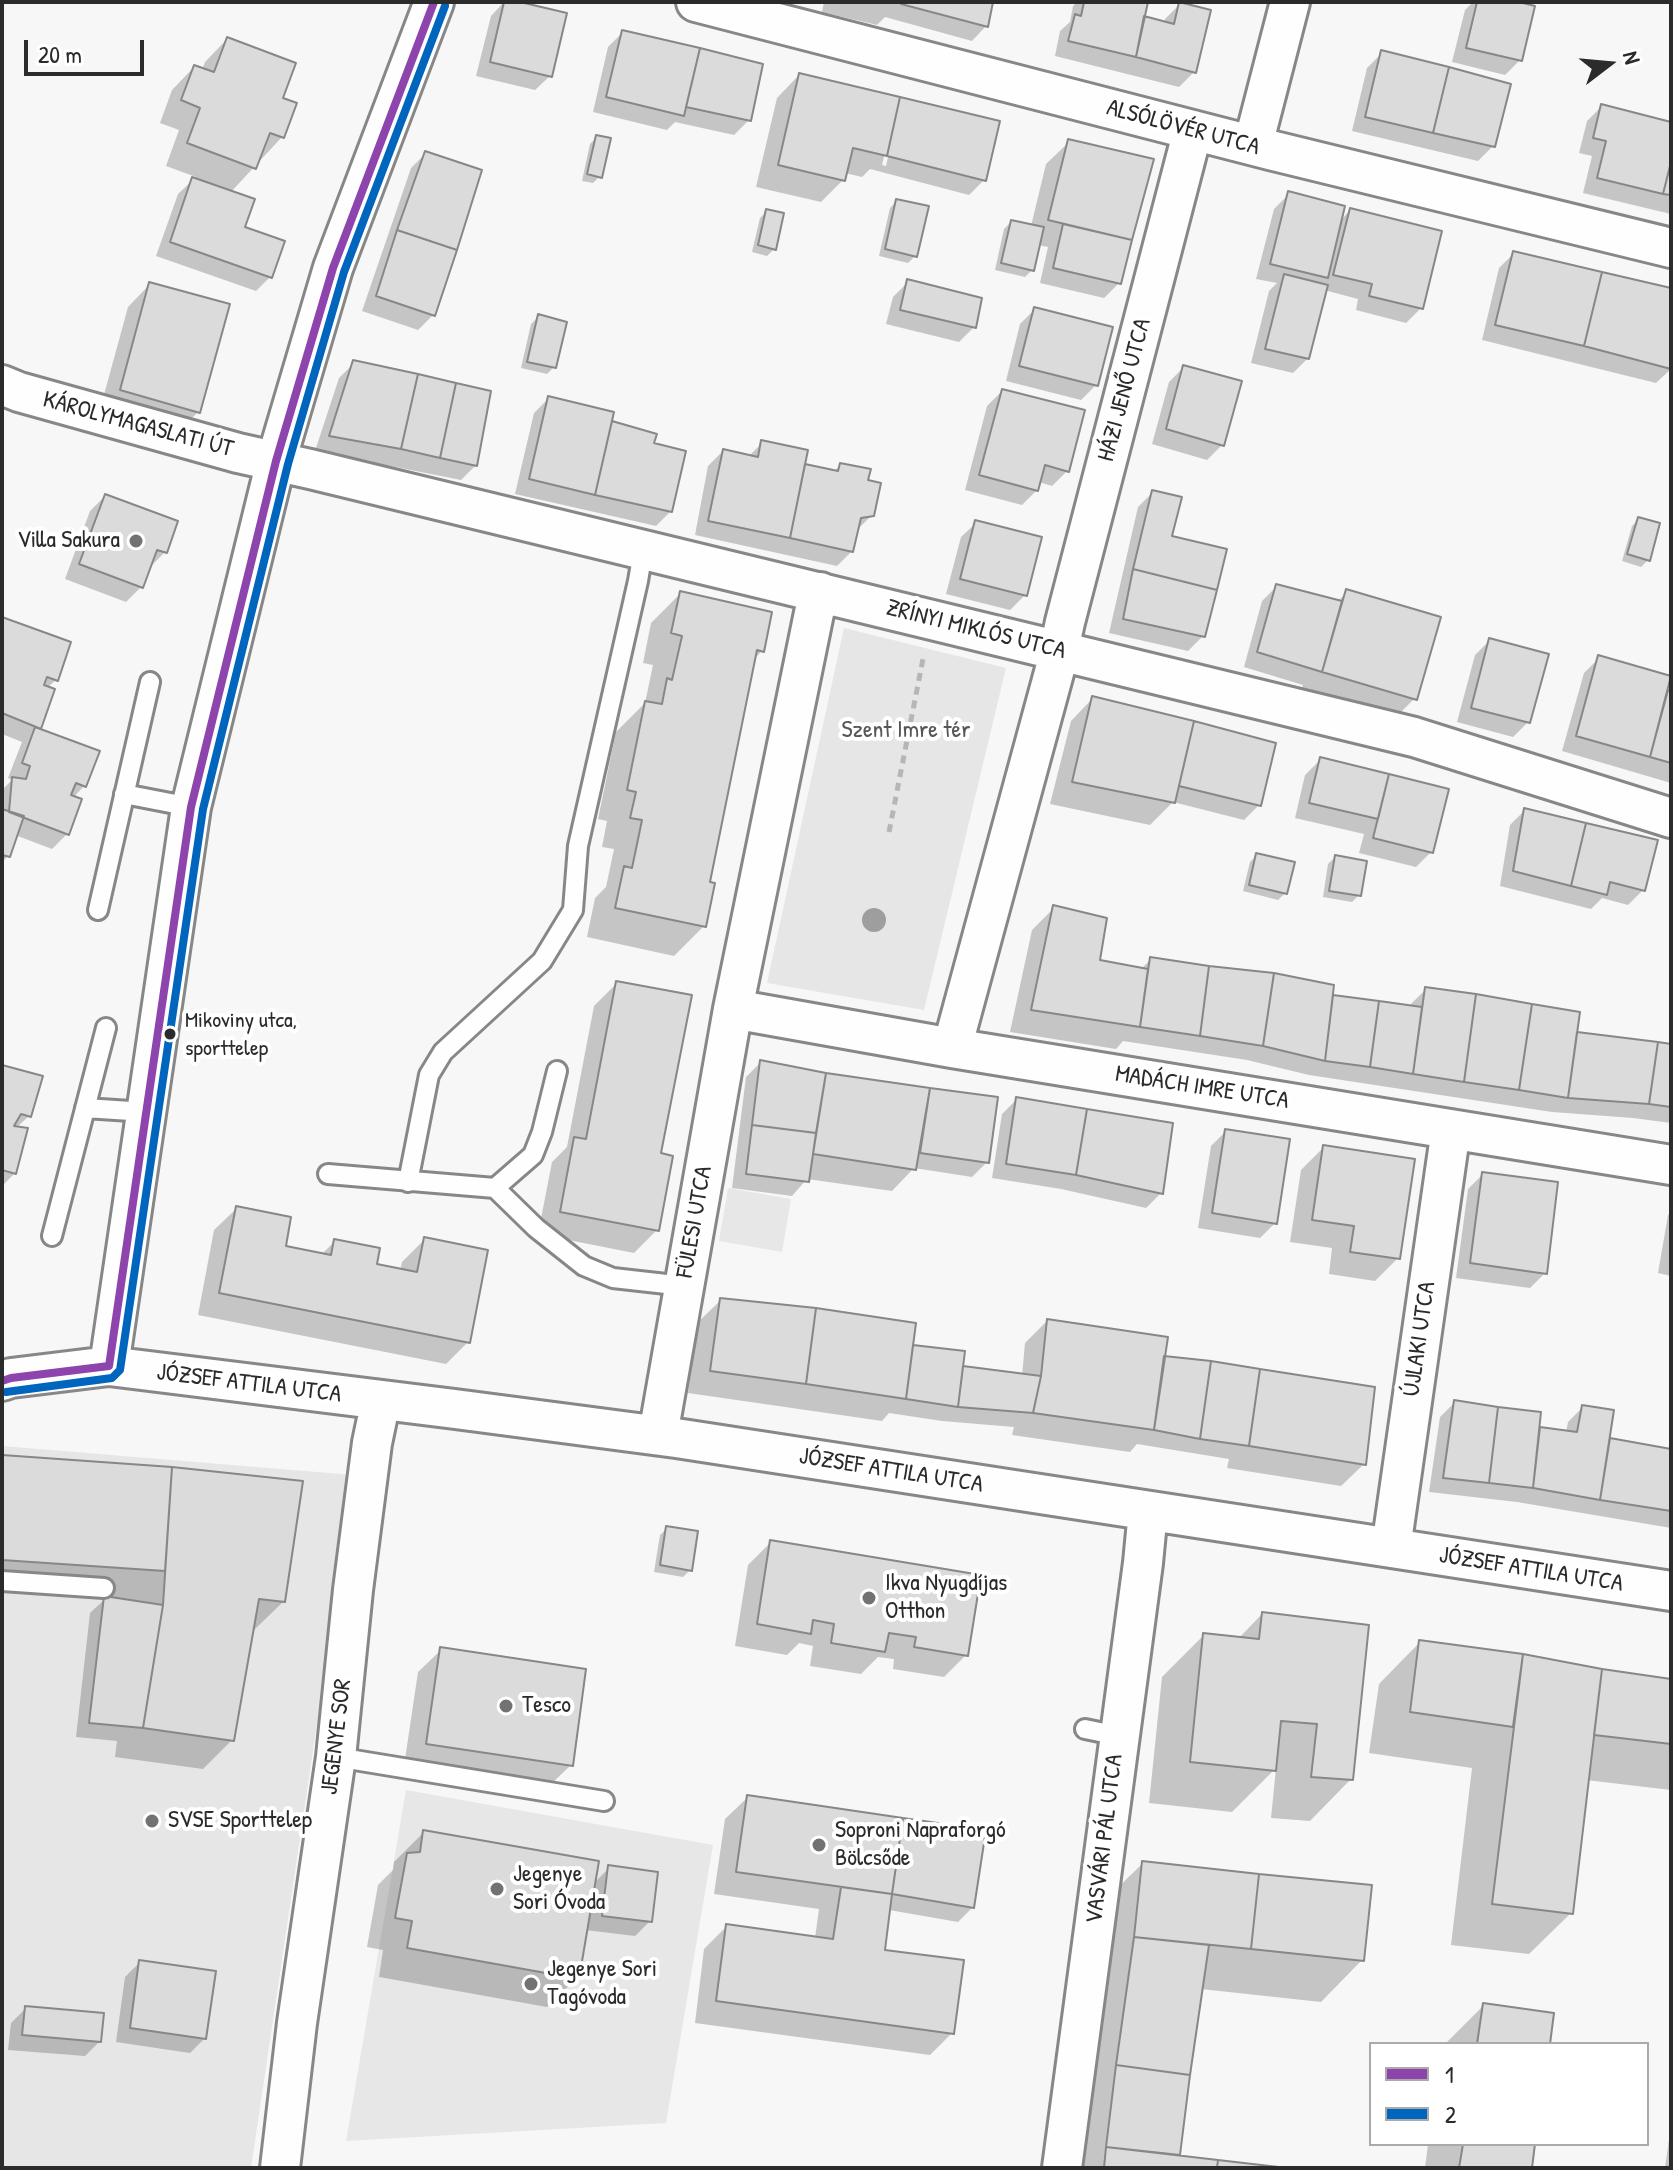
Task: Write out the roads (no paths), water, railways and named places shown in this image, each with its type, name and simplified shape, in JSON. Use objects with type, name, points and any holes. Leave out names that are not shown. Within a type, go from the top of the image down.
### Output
[{"type":"street","points":[[109,1366],[191,807],[276,461],[333,268],[434,2]]},
{"type":"street","name":"ALSÓLÖVÉR UTCA","points":[[696,2],[1193,130],[1671,248]]},
{"type":"street","points":[[1253,145],[1290,2]]},
{"type":"street","name":"HÁZI JENŐ UTCA","points":[[1060,651],[1193,130]]},
{"type":"street","name":"KÁROLYMAGASLATI ÚT","points":[[2,385],[48,401],[276,461]]},
{"type":"street","name":"ZRÍNYI MIKLÓS UTCA","points":[[276,461],[1414,737],[1671,818]]},
{"type":"street","points":[[733,1009],[820,592]]},
{"type":"street","points":[[952,1048],[1060,651]]},
{"type":"street","name":"MADÁCH IMRE UTCA","points":[[733,1009],[952,1048],[1671,1165]]},
{"type":"street","name":"FÜLESI UTCA","points":[[658,1435],[733,1009]]},
{"type":"street","name":"ÚJLAKI UTCA","points":[[1391,1548],[1451,1129]]},
{"type":"street","name":"JÓZSEF ATTILA UTCA","points":[[2,1381],[109,1366],[381,1400],[658,1435],[1671,1591]]},
{"type":"street","name":"JEGENYE SOR","points":[[280,2168],[297,2023],[336,1757],[372,1443],[381,1400]]},
{"type":"street","name":"VASVÁRI PÁL UTCA","points":[[1062,2168],[1102,1732],[1148,1511]]},
{"type":"lane","points":[[408,1182],[429,1075],[436,1063],[443,1052],[542,961],[573,910],[578,846],[643,551]]},
{"type":"lane","points":[[98,910],[150,682]]},
{"type":"lane","points":[[124,794],[191,807]]},
{"type":"lane","points":[[52,1236],[106,1028]]},
{"type":"lane","points":[[495,1188],[533,1155],[557,1071]]},
{"type":"lane","points":[[85,1108],[146,1112]]},
{"type":"lane","points":[[328,1174],[495,1188],[536,1228],[584,1266],[613,1278],[684,1286]]},
{"type":"lane","points":[[2,1581],[104,1588]]},
{"type":"lane","points":[[336,1757],[604,1801]]},
{"type":"place","name":"Villa Sakura","points":[[136,541]]},
{"type":"place","name":"Mikoviny utca, sporttelep","points":[[170,1034]]},
{"type":"place","name":"Ikva Nyugdíjas Otthon","points":[[869,1598]]},
{"type":"place","name":"Tesco","points":[[506,1706]]},
{"type":"place","name":"SVSE Sporttelep","points":[[152,1821]]},
{"type":"place","name":"Soproni Napraforgó Bölcsőde","points":[[819,1845]]},
{"type":"place","name":"Jegenye Sori Óvoda","points":[[497,1889]]},
{"type":"place","name":"Jegenye Sori Tagóvoda","points":[[531,1984]]},
{"type":"park label","name":"Szent Imre tér","points":[[906,731]]}]
